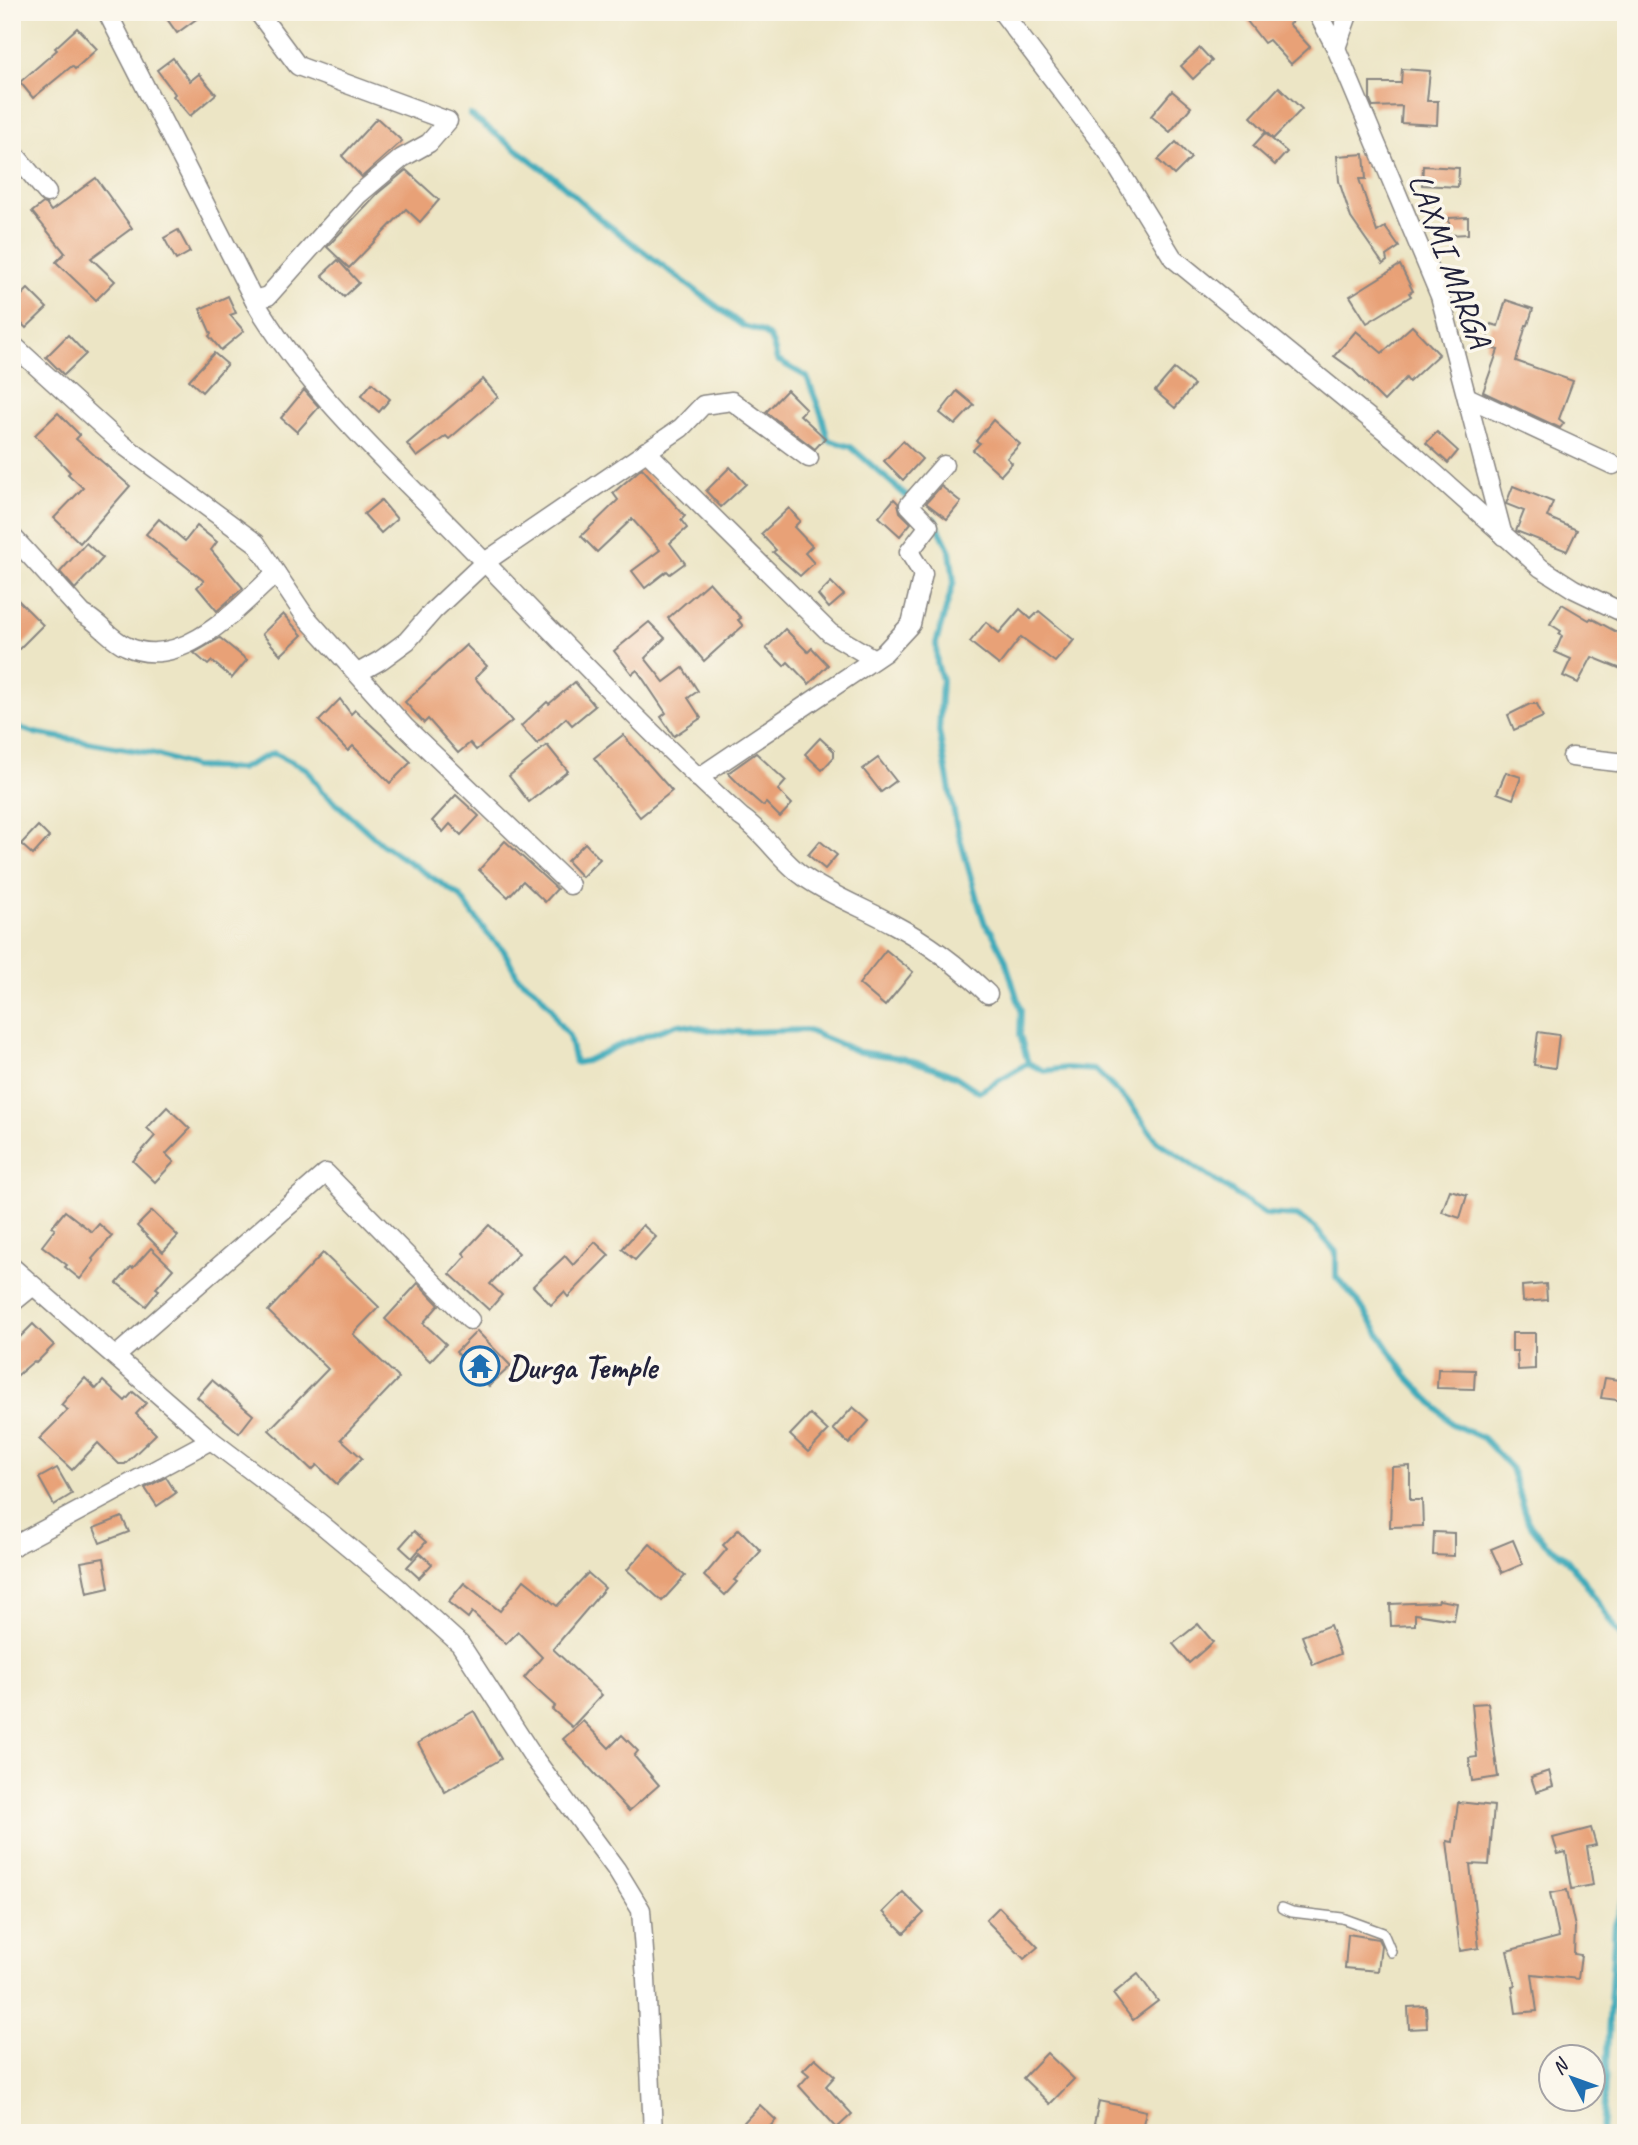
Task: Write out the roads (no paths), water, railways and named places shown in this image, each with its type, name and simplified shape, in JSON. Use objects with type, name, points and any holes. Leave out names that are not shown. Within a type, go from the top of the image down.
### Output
[{"type":"street","points":[[107,12],[254,300],[269,326],[321,391],[698,778],[756,827],[774,849],[803,876],[918,939],[966,973],[988,994]]},
{"type":"street","points":[[254,300],[268,296],[358,195],[402,158],[429,143],[448,121],[298,66],[258,12]]},
{"type":"street","points":[[1002,12],[1108,152],[1173,258],[1412,453],[1541,568],[1574,589],[1626,614]]},
{"type":"street","name":"LAXMI MARGA","points":[[1317,12],[1336,48],[1440,296],[1503,536]]},
{"type":"street","points":[[1336,48],[1349,12]]},
{"type":"street","points":[[12,151],[47,193]]},
{"type":"street","points":[[12,344],[122,444],[256,543],[305,616],[422,744],[570,885]]},
{"type":"street","points":[[1467,397],[1613,466]]},
{"type":"street","points":[[358,673],[407,641],[433,611],[485,562],[681,428],[703,405],[732,401],[809,458]]},
{"type":"street","points":[[646,451],[830,633],[874,659]]},
{"type":"street","points":[[698,778],[885,652],[911,625],[923,574],[909,552],[929,526],[909,505],[944,465]]},
{"type":"street","points":[[12,536],[83,614],[123,645],[147,654],[172,649],[202,636],[276,573]]},
{"type":"street","points":[[1572,757],[1626,763]]},
{"type":"street","points":[[116,1356],[326,1173],[470,1320]]},
{"type":"street","points":[[12,1268],[211,1440],[320,1523],[460,1644],[534,1759],[616,1869],[641,1910],[653,2133]]},
{"type":"street","points":[[12,1303],[33,1286]]},
{"type":"street","points":[[12,1547],[211,1440]]},
{"type":"lane","points":[[1282,1908],[1292,1912],[1342,1918],[1383,1933],[1391,1952]]},
{"type":"waterway","points":[[470,115],[555,178],[599,218],[743,326],[768,336],[777,360],[807,377],[828,440],[851,447],[912,501]]},
{"type":"waterway","points":[[934,519],[950,551],[954,581],[936,643],[937,663],[942,680],[939,731],[956,824],[985,924],[992,932],[1005,959],[1021,1010],[1020,1035],[1028,1063]]},
{"type":"waterway","points":[[12,725],[35,733],[155,754],[194,767],[240,769],[273,753],[307,769],[321,790],[382,844],[460,896],[486,932],[504,951],[518,977],[538,992],[552,1009],[557,1021],[569,1036],[575,1063],[678,1024],[743,1032],[806,1030],[859,1052],[902,1058],[937,1069],[955,1076],[979,1092],[1028,1063],[1044,1071],[1066,1068],[1095,1070],[1130,1104],[1157,1141],[1265,1214],[1297,1216],[1313,1226],[1336,1252],[1336,1277],[1357,1300],[1406,1375],[1452,1424],[1483,1438],[1511,1468],[1528,1522],[1545,1543],[1565,1557],[1626,1644]]},
{"type":"waterway","points":[[1602,2133],[1615,1925],[1626,1893]]},
{"type":"place","name":"Durga Temple","points":[[480,1366]]}]
